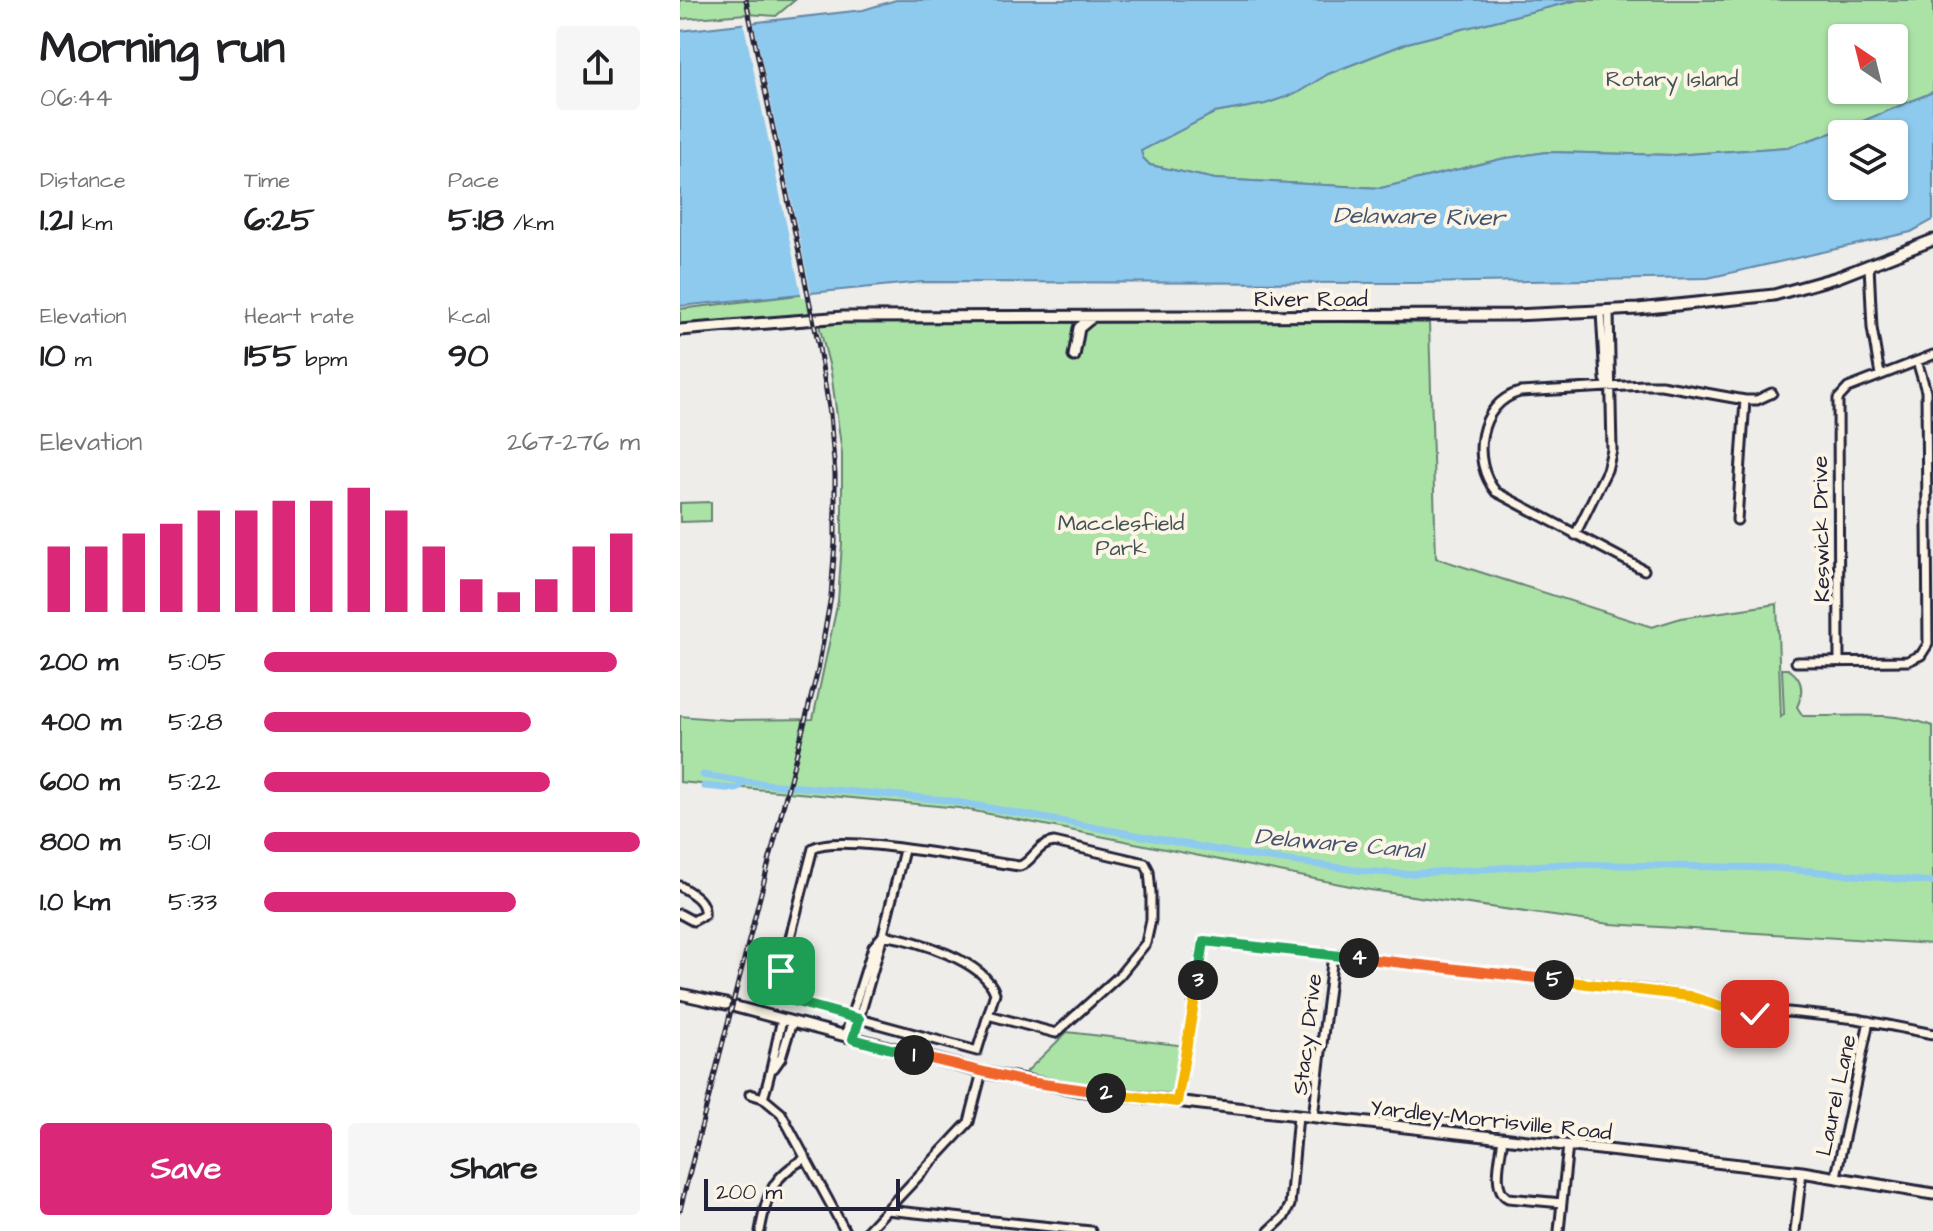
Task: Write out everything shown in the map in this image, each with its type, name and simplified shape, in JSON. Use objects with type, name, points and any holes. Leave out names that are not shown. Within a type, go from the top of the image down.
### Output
[{"type":"main road","name":"River Road","points":[[680,330],[843,317],[1514,315],[1605,312],[1774,295],[1812,286],[1933,240]]},
{"type":"main road","points":[[1074,316],[1074,356],[1080,324],[1094,316]]},
{"type":"main road","name":"Yardley-Morrisville Road","points":[[680,994],[982,1072],[1045,1084],[1177,1102],[1836,1176],[1933,1194]]},
{"type":"street","points":[[1869,265],[1872,328],[1880,375],[1933,355]]},
{"type":"street","points":[[1575,535],[1602,482],[1610,460],[1613,438],[1610,388],[1605,379],[1605,312]]},
{"type":"street","points":[[1796,662],[1908,661],[1921,655],[1929,639],[1926,391],[1917,361]]},
{"type":"street","name":"Keswick Drive","points":[[1839,661],[1836,405],[1848,388],[1880,375]]},
{"type":"street","points":[[1644,570],[1496,492],[1484,469],[1483,428],[1493,408],[1512,394],[1661,385],[1745,400],[1757,400],[1772,393]]},
{"type":"street","points":[[1737,520],[1745,400]]},
{"type":"street","points":[[883,935],[957,957],[992,985],[995,993],[988,1015],[977,1051],[775,996],[813,848],[845,843],[1020,866],[1027,863],[1041,847],[1054,842],[1133,859],[1148,867],[1151,920],[1146,943],[1119,976],[1075,1018],[1056,1033],[988,1015]]},
{"type":"street","points":[[849,1037],[883,935],[904,850]]},
{"type":"street","points":[[680,886],[703,902],[704,915],[693,921],[680,914]]},
{"type":"street","points":[[1177,1102],[1204,941],[1689,996],[1746,1013],[1788,1012],[1869,1021],[1933,1034]]},
{"type":"street","name":"Stacy Drive","points":[[1313,1117],[1333,955]]},
{"type":"street","points":[[763,1098],[772,1069],[772,1056],[787,1021]]},
{"type":"street","name":"Laurel Lane","points":[[1836,1176],[1869,1021]]},
{"type":"street","points":[[867,1231],[969,1122],[982,1072]]},
{"type":"street","points":[[750,1094],[774,1106],[790,1127],[845,1231]]},
{"type":"street","points":[[1269,1231],[1284,1217],[1290,1205],[1298,1115]]},
{"type":"street","points":[[1503,1138],[1498,1186],[1501,1194],[1508,1198],[1562,1203]]},
{"type":"street","points":[[1559,1231],[1568,1145]]},
{"type":"street","points":[[760,1231],[767,1200],[777,1178],[806,1158]]},
{"type":"street","points":[[1795,1231],[1802,1172]]},
{"type":"street","points":[[886,1210],[1091,1231]]},
{"type":"green space","points":[[680,0],[795,0],[776,16],[747,14],[680,19]]},
{"type":"green space","name":"Rotary Island","points":[[1578,0],[1933,0],[1933,92],[1908,102],[1908,24],[1828,24],[1828,104],[1904,104],[1866,120],[1828,120],[1828,134],[1788,147],[1674,155],[1546,152],[1501,159],[1381,188],[1215,179],[1150,165],[1143,158],[1140,150],[1214,113],[1265,104],[1296,93],[1328,74],[1407,43]]},
{"type":"green space","points":[[807,294],[810,319],[680,330],[680,309]]},
{"type":"green space","name":"Macclesfield Park","points":[[1342,319],[1342,322],[1429,323],[1436,558],[1652,627],[1681,618],[1777,604],[1781,717],[1784,714],[1782,669],[1788,669],[1799,681],[1801,696],[1797,707],[1803,716],[1884,716],[1933,726],[1933,944],[1610,924],[1370,890],[959,808],[680,782],[680,716],[728,720],[813,719],[838,601],[842,543],[842,453],[831,372],[818,321]]},
{"type":"green space","points":[[711,502],[711,521],[680,522],[680,503]]},
{"type":"green space","points":[[1067,1032],[1187,1046],[1177,1102],[1018,1080]]},
{"type":"water","name":"Delaware River","points":[[896,0],[1578,0],[1407,43],[1328,74],[1297,93],[1265,104],[1214,113],[1141,151],[1143,158],[1150,165],[1215,179],[1381,188],[1501,159],[1546,152],[1674,155],[1788,147],[1828,134],[1828,200],[1908,200],[1908,120],[1866,120],[1933,92],[1933,220],[1911,232],[1708,278],[1415,283],[922,282],[680,306],[680,31],[863,10]]},
{"type":"pier","points":[[753,19],[812,297],[802,298],[743,20]]},
{"type":"waterway","name":"Delaware Canal","points":[[703,775],[745,782],[946,800],[1239,854],[1364,871],[1404,874],[1563,864],[1775,868],[1933,882]]},
{"type":"waterway","name":"Delaware Canal","points":[[704,786],[736,789],[745,782]]},
{"type":"railway","points":[[680,1210],[818,670],[831,596],[835,542],[835,474],[830,414],[818,342],[746,0]]},
{"type":"route","points":[[781,971],[775,996],[859,1019],[853,1039],[1022,1081],[1177,1102],[1204,941],[1689,996],[1755,1014]]}]
